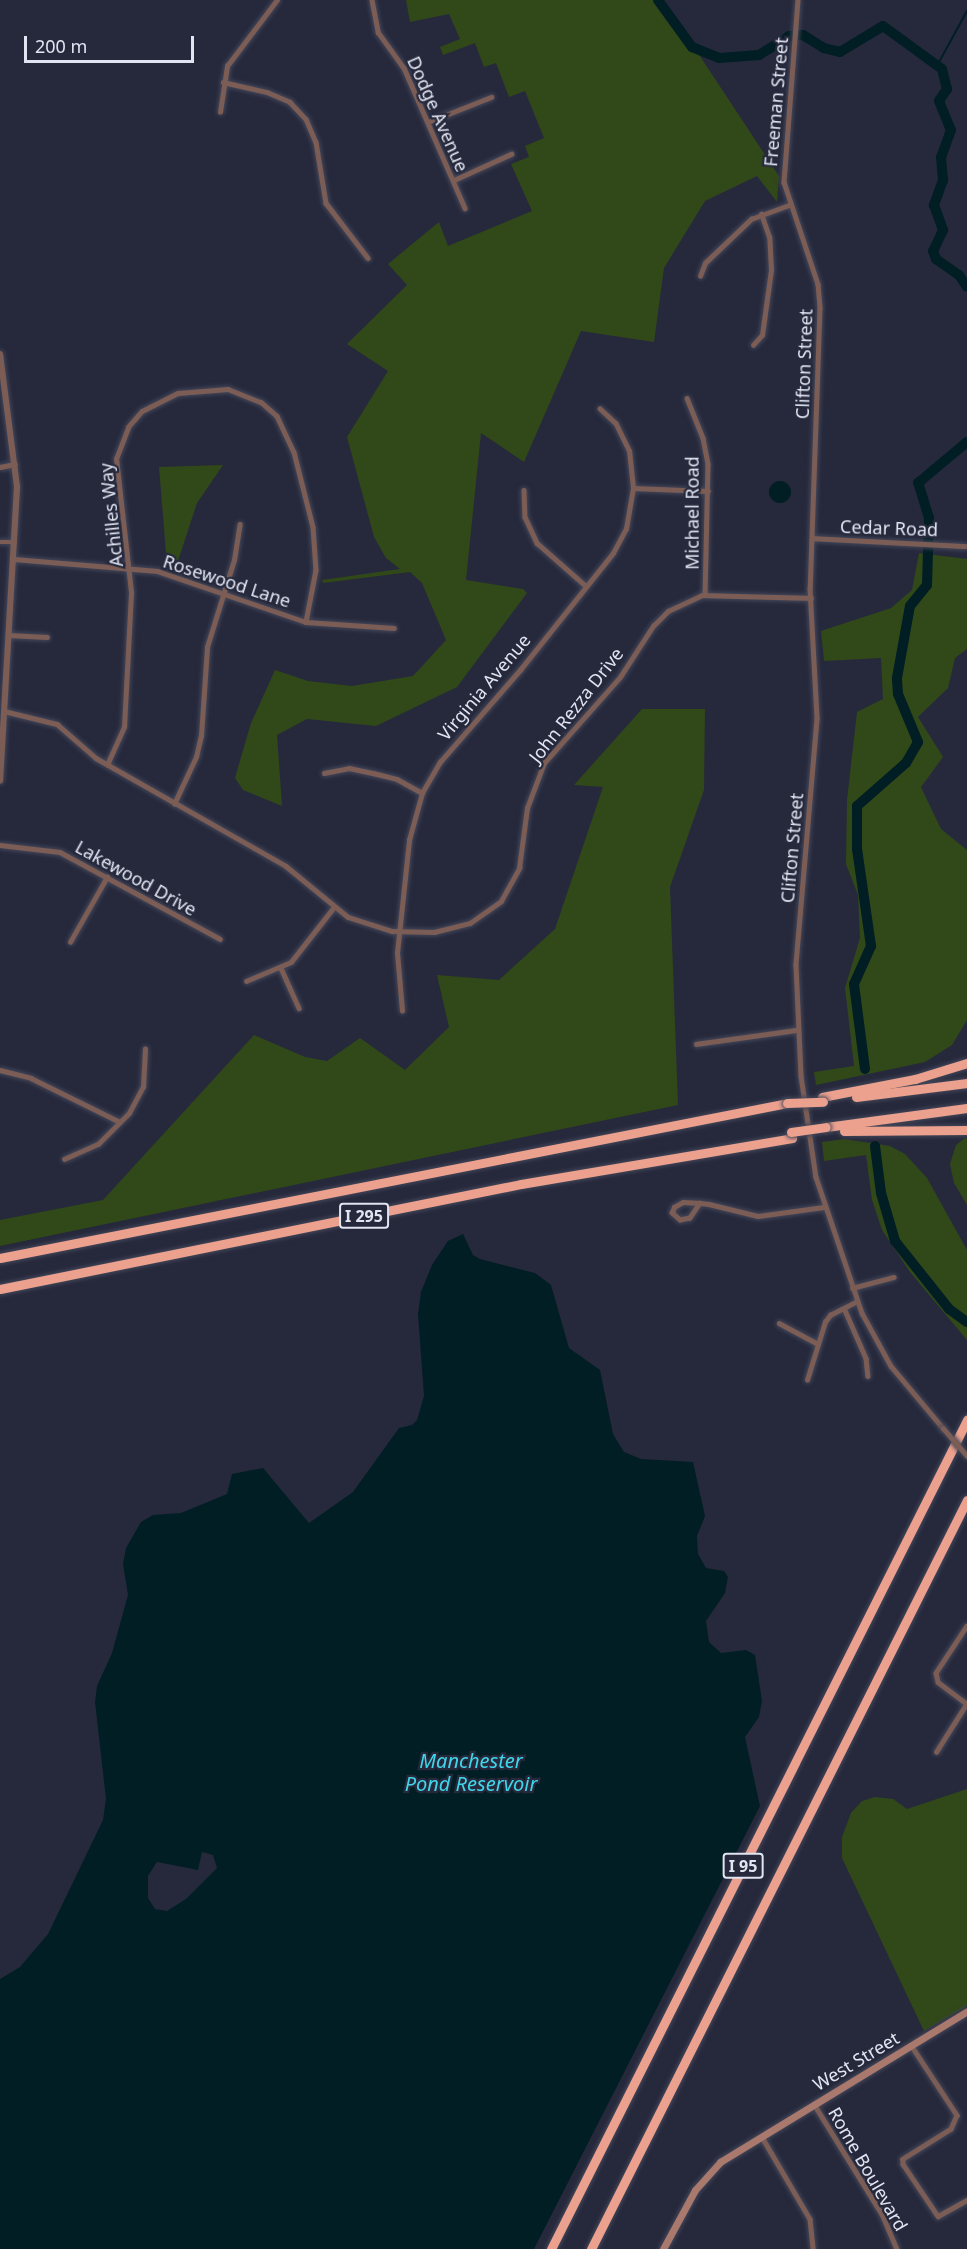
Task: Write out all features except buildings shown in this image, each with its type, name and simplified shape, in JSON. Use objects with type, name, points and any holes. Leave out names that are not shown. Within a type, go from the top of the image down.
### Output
[{"type":"highway","points":[[822,1099],[915,1079],[967,1063]]},
{"type":"highway","points":[[822,1099],[967,1083]]},
{"type":"highway","name":"I 295","points":[[0,1258],[787,1103],[822,1099]]},
{"type":"highway","points":[[827,1130],[967,1108]]},
{"type":"highway","points":[[827,1130],[967,1130]]},
{"type":"highway","name":"I 295","points":[[0,1289],[520,1184],[827,1130]]},
{"type":"highway","name":"I 95","points":[[551,2249],[967,1420]]},
{"type":"highway","name":"I 95","points":[[591,2249],[967,1500]]},
{"type":"main road","name":"West Street","points":[[663,2249],[705,2177],[761,2136],[967,2011]]},
{"type":"street","points":[[220,112],[222,82],[235,51],[270,14],[277,0]]},
{"type":"street","name":"Dodge Avenue","points":[[372,0],[378,32],[398,56],[465,208]]},
{"type":"street","name":"Freeman Street","points":[[789,205],[784,163],[798,0]]},
{"type":"street","points":[[222,82],[267,92],[290,102],[306,119],[316,142],[326,203],[368,258]]},
{"type":"street","points":[[428,122],[491,96]]},
{"type":"street","points":[[454,180],[512,154]]},
{"type":"street","points":[[700,276],[705,263],[761,214],[789,205]]},
{"type":"street","name":"Clifton Street","points":[[789,205],[818,284],[811,598],[817,719],[796,966],[797,1030],[816,1177],[857,1301],[891,1366],[967,1456]]},
{"type":"street","points":[[753,345],[762,335],[771,270],[769,237],[761,214]]},
{"type":"street","points":[[0,354],[15,464],[15,542],[0,781]]},
{"type":"street","name":"Achilles Way","points":[[107,765],[124,727],[130,568],[116,467],[120,443],[128,427],[155,402],[178,393],[216,389],[242,393],[277,416],[287,432],[302,479],[313,527],[316,570],[306,622]]},
{"type":"street","name":"Michael Road","points":[[687,398],[704,438],[708,491],[705,595]]},
{"type":"street","name":"Virginia Avenue","points":[[402,1011],[396,969],[409,840],[422,793],[440,762],[520,670],[622,538],[633,488],[624,437],[600,409]]},
{"type":"street","points":[[0,467],[15,464]]},
{"type":"street","points":[[633,488],[708,491]]},
{"type":"street","points":[[524,490],[525,517],[537,543],[586,586]]},
{"type":"street","points":[[174,804],[195,759],[201,736],[207,647],[224,593],[240,525]]},
{"type":"street","name":"Cedar Road","points":[[812,538],[965,546]]},
{"type":"street","points":[[0,542],[15,542]]},
{"type":"street","name":"Rosewood Lane","points":[[14,559],[130,568],[179,576],[306,622],[394,628]]},
{"type":"street","name":"John Rezza Drive","points":[[4,711],[57,724],[107,765],[286,866],[334,907],[370,927],[400,932],[453,929],[470,923],[501,901],[519,868],[527,808],[544,763],[620,677],[653,626],[682,602],[705,595],[811,598]]},
{"type":"street","points":[[8,635],[47,637]]},
{"type":"street","points":[[324,773],[349,768],[397,779],[422,793]]},
{"type":"street","name":"Lakewood Drive","points":[[0,845],[60,852],[220,939]]},
{"type":"street","points":[[70,942],[107,877]]},
{"type":"street","points":[[246,981],[281,968],[301,954],[334,907]]},
{"type":"street","points":[[281,968],[299,1008]]},
{"type":"street","points":[[696,1044],[797,1030]]},
{"type":"street","points":[[64,1159],[98,1144],[120,1122],[143,1087],[146,1048]]},
{"type":"street","points":[[0,1070],[32,1078],[120,1122]]},
{"type":"street","points":[[700,1203],[690,1218],[680,1220],[672,1214],[678,1203],[700,1203],[748,1216],[825,1207]]},
{"type":"street","points":[[852,1288],[894,1277]]},
{"type":"street","points":[[807,1380],[825,1322],[857,1301]]},
{"type":"street","points":[[844,1308],[866,1358],[867,1376]]},
{"type":"street","points":[[779,1323],[818,1344]]},
{"type":"street","points":[[936,1752],[967,1703],[938,1682],[936,1674],[967,1626]]},
{"type":"street","points":[[911,2045],[957,2115],[951,2129],[903,2159],[903,2164],[938,2216],[967,2200]]},
{"type":"street","name":"Rome Boulevard","points":[[814,2104],[882,2214],[897,2249]]},
{"type":"street","points":[[761,2136],[810,2219],[813,2249]]},
{"type":"green space","points":[[406,0],[663,0],[779,176],[777,202],[757,176],[705,201],[664,268],[654,342],[581,331],[524,462],[481,433],[466,580],[523,589],[527,593],[457,687],[376,726],[307,719],[277,735],[282,806],[243,790],[235,778],[251,723],[275,670],[308,681],[352,686],[413,676],[446,640],[422,583],[410,572],[323,583],[322,580],[400,569],[386,558],[374,537],[347,437],[388,371],[347,344],[407,285],[388,264],[439,222],[448,246],[532,211],[511,164],[529,157],[525,146],[544,138],[525,91],[509,97],[496,63],[484,67],[475,43],[443,55],[440,47],[460,39],[449,14],[410,22]]},
{"type":"green space","points":[[223,465],[197,503],[176,567],[167,565],[159,467]]},
{"type":"green space","points":[[919,553],[967,559],[967,649],[955,658],[948,688],[918,717],[943,757],[921,787],[941,829],[967,850],[967,1020],[952,1045],[925,1062],[816,1085],[814,1072],[854,1066],[845,988],[860,938],[858,895],[846,864],[847,800],[857,712],[883,699],[881,658],[824,661],[821,631],[891,608],[912,590]]},
{"type":"green space","points":[[642,709],[705,709],[704,790],[670,887],[678,1105],[0,1246],[0,1220],[103,1200],[254,1035],[305,1057],[327,1061],[360,1038],[405,1070],[449,1027],[437,975],[499,980],[555,929],[603,787],[574,785]]},
{"type":"green space","points":[[965,1138],[967,1139],[967,1205],[954,1183],[950,1164],[956,1145]]},
{"type":"green space","points":[[844,1139],[890,1146],[905,1154],[927,1178],[967,1250],[967,1340],[910,1272],[882,1230],[872,1200],[866,1155],[824,1161],[822,1142]]},
{"type":"green space","points":[[967,1789],[967,2006],[924,2031],[842,1858],[842,1837],[851,1813],[862,1801],[875,1797],[893,1799],[907,1809]]},
{"type":"water","points":[[780,481],[788,484],[791,492],[788,500],[780,503],[772,500],[769,492],[772,484]]},
{"type":"water","name":"Manchester Pond Reservoir","points":[[463,1234],[473,1255],[480,1259],[535,1273],[551,1285],[569,1348],[600,1370],[613,1434],[624,1452],[641,1459],[693,1462],[705,1516],[697,1536],[698,1554],[706,1568],[724,1571],[728,1577],[725,1593],[706,1621],[709,1642],[721,1653],[746,1650],[755,1655],[762,1701],[759,1717],[745,1737],[760,1806],[534,2249],[0,2249],[0,1979],[20,1967],[48,1934],[103,1820],[106,1799],[95,1702],[97,1686],[112,1653],[128,1595],[123,1564],[126,1548],[141,1522],[153,1515],[181,1513],[227,1494],[232,1474],[263,1468],[309,1523],[353,1492],[399,1428],[412,1425],[417,1420],[424,1396],[418,1314],[421,1292],[432,1265],[448,1241]],"holes":[[[202,1852],[213,1855],[217,1868],[186,1899],[167,1911],[155,1909],[148,1898],[148,1876],[157,1862],[198,1870]]]},
{"type":"waterway","points":[[658,0],[692,47],[719,58],[759,55],[789,36],[803,35],[824,48],[840,52],[883,26],[942,69],[947,89],[939,101],[951,130],[941,157],[943,180],[934,205],[943,230],[933,251],[936,259],[959,275],[967,287]]},
{"type":"waterway","points":[[937,66],[967,11]]},
{"type":"waterway","points":[[865,1069],[854,984],[871,946],[857,849],[857,806],[906,763],[918,742],[898,694],[897,678],[910,606],[927,585],[929,518],[918,483],[967,442]]},
{"type":"waterway","points":[[875,1146],[881,1193],[895,1241],[949,1309],[967,1322]]}]
